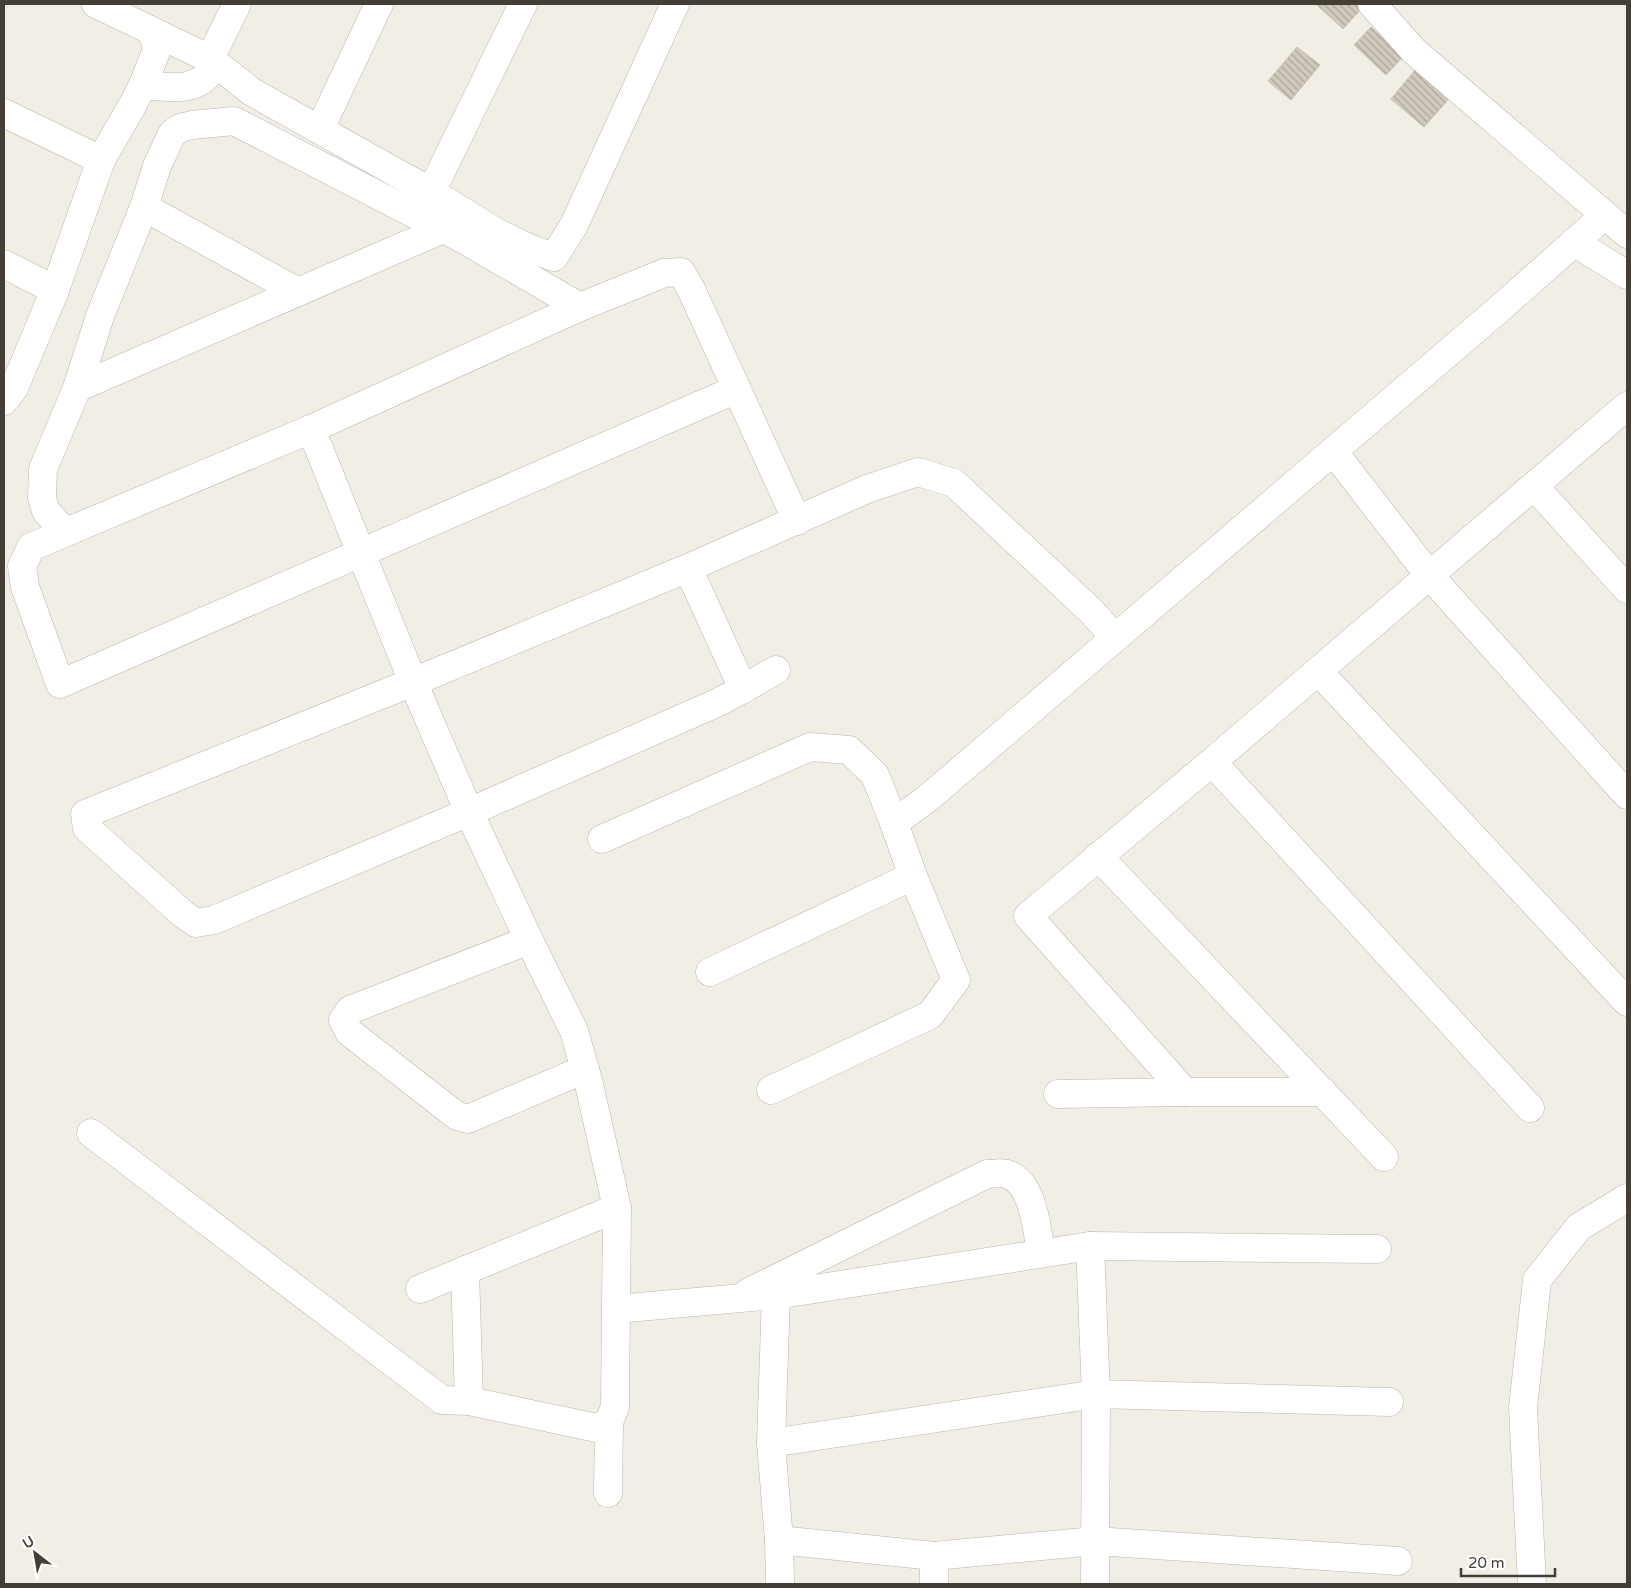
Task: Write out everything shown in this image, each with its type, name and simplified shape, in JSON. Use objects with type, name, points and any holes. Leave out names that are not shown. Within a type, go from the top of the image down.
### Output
[{"type":"street","points":[[96,4],[210,59],[252,92],[430,192],[496,232],[531,249],[554,257],[574,226],[674,4]]},
{"type":"street","points":[[143,85],[181,88],[205,79],[211,71],[210,59],[237,4]]},
{"type":"street","points":[[320,129],[379,4]]},
{"type":"street","points":[[430,192],[522,4]]},
{"type":"street","points":[[1372,4],[1414,52],[1627,234]]},
{"type":"street","points":[[4,401],[14,388],[55,290],[101,160],[143,85],[157,48],[152,31]]},
{"type":"street","points":[[4,113],[101,160]]},
{"type":"street","points":[[65,532],[46,511],[42,498],[43,469],[77,388],[100,316],[144,207],[157,166],[172,134],[180,128],[234,121],[463,239],[580,307]]},
{"type":"street","points":[[144,207],[298,292]]},
{"type":"street","points":[[894,824],[928,798],[1498,310],[1605,215]]},
{"type":"street","points":[[77,388],[443,229]]},
{"type":"street","points":[[1574,242],[1627,275]]},
{"type":"street","points":[[4,264],[55,290]]},
{"type":"street","points":[[737,389],[60,684],[25,586],[22,566],[31,546],[311,429],[580,307],[664,273],[681,272],[691,288],[737,389],[797,521]]},
{"type":"street","points":[[1185,1092],[1028,916],[1212,762],[1627,406]]},
{"type":"street","points":[[311,429],[412,682],[469,812],[574,1031],[585,1069],[617,1208],[615,1407],[609,1422],[608,1493]]},
{"type":"street","points":[[1333,451],[1429,575],[1627,795]]},
{"type":"street","points":[[776,670],[719,702],[469,812],[214,920],[196,923],[182,914],[87,828],[85,814],[688,568],[867,489],[918,472],[954,483],[1092,612],[1114,638]]},
{"type":"street","points":[[1534,486],[1627,589]]},
{"type":"street","points":[[688,568],[743,689]]},
{"type":"street","points":[[1318,671],[1627,1002]]},
{"type":"street","points":[[602,839],[810,747],[849,750],[875,775],[913,876],[956,980],[930,1015],[771,1090]]},
{"type":"street","points":[[1212,762],[1530,1108]]},
{"type":"street","points":[[1098,856],[1384,1158]]},
{"type":"street","points":[[710,972],[913,876]]},
{"type":"street","points":[[529,940],[350,1010],[343,1020],[349,1032],[457,1116],[468,1119],[585,1069]]},
{"type":"street","points":[[1058,1094],[1323,1092]]},
{"type":"street","points":[[91,1133],[442,1400],[469,1401],[596,1428],[609,1422]]},
{"type":"street","points":[[734,1299],[987,1174],[1007,1174],[1021,1184],[1033,1204],[1041,1253]]},
{"type":"street","points":[[1532,1584],[1523,1408],[1537,1280],[1579,1227],[1627,1198]]},
{"type":"street","points":[[420,1288],[617,1208]]},
{"type":"street","points":[[616,1309],[776,1295],[1090,1246],[1377,1249]]},
{"type":"street","points":[[1090,1246],[1096,1394],[1095,1584]]},
{"type":"street","points":[[464,1270],[469,1401]]},
{"type":"street","points":[[776,1295],[771,1443],[779,1540],[780,1584]]},
{"type":"street","points":[[771,1443],[1096,1394],[1389,1402]]},
{"type":"street","points":[[779,1540],[934,1556],[1095,1541],[1398,1561]]},
{"type":"street","points":[[934,1556],[934,1584]]},
{"type":"building","points":[[1316,4],[1359,4],[1363,7],[1343,29]]},
{"type":"building","points":[[1371,27],[1403,57],[1386,75],[1354,45]]},
{"type":"building","points":[[1297,47],[1320,65],[1291,100],[1268,81]]},
{"type":"building","points":[[1415,70],[1449,99],[1424,127],[1391,99]]}]
